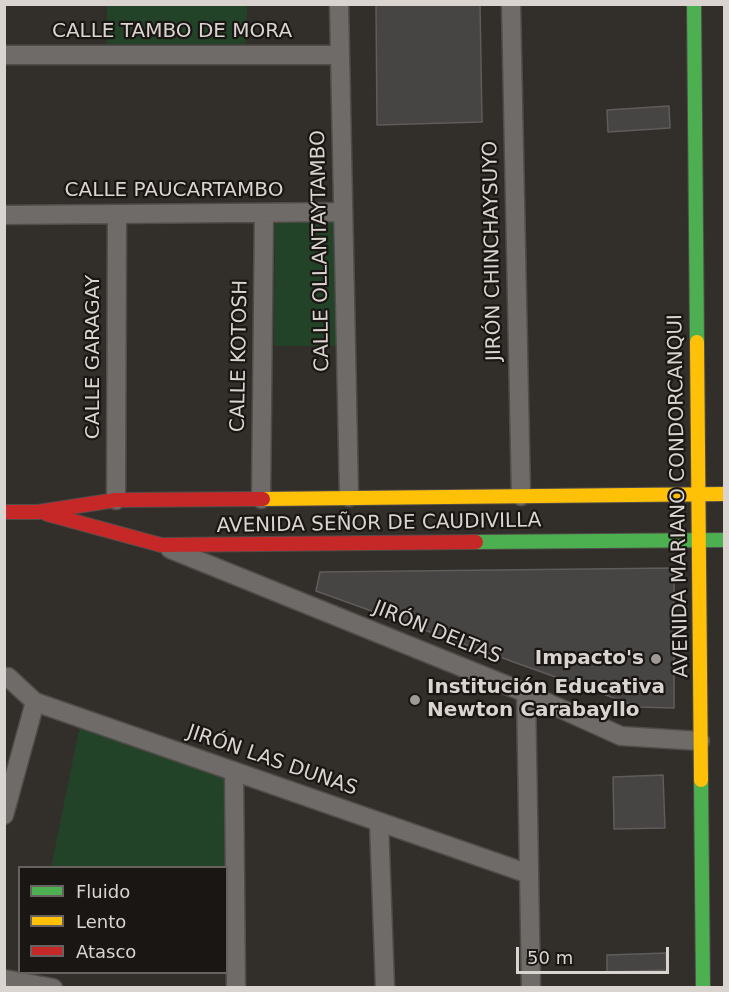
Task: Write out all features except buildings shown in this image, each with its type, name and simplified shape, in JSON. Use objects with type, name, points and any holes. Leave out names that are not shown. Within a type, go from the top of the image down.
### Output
[{"type":"main road","name":"AVENIDA MARIANO CONDORCANQUI","points":[[694,4],[703,987]]},
{"type":"main road","name":"AVENIDA SEÑOR DE CAUDIVILLA","points":[[4,512],[38,512],[116,500],[724,494]]},
{"type":"main road","name":"AVENIDA SEÑOR DE CAUDIVILLA","points":[[38,512],[161,545],[724,540]]},
{"type":"street","name":"CALLE OLLANTAYTAMBO","points":[[339,4],[349,497]]},
{"type":"street","name":"JIRÓN CHINCHAYSUYO","points":[[511,4],[521,496]]},
{"type":"street","name":"CALLE TAMBO DE MORA","points":[[4,55],[340,55]]},
{"type":"street","name":"CALLE PAUCARTAMBO","points":[[4,215],[343,212]]},
{"type":"street","name":"CALLE KOTOSH","points":[[261,499],[264,213]]},
{"type":"street","name":"CALLE GARAGAY","points":[[116,500],[117,214]]},
{"type":"street","name":"JIRÓN DELTAS","points":[[161,545],[526,693],[621,736],[700,741]]},
{"type":"street","name":"JIRÓN LAS DUNAS","points":[[8,677],[35,702],[529,874]]},
{"type":"street","points":[[526,693],[531,987]]},
{"type":"street","points":[[4,815],[35,702]]},
{"type":"street","points":[[234,771],[237,987]]},
{"type":"street","points":[[379,822],[385,987]]},
{"type":"street","points":[[4,979],[53,987]]},
{"type":"green space","points":[[107,5],[247,5],[246,44],[107,44]]},
{"type":"green space","points":[[275,222],[339,222],[338,346],[274,346]]},
{"type":"green space","points":[[80,725],[227,779],[226,866],[51,866]]},
{"type":"traffic: fast","points":[[694,4],[697,342]]},
{"type":"traffic: fast","points":[[476,542],[724,540]]},
{"type":"traffic: fast","points":[[701,780],[703,988]]},
{"type":"traffic: slow","points":[[697,342],[701,780]]},
{"type":"traffic: slow","points":[[263,499],[724,494]]},
{"type":"traffic: jam","points":[[4,512],[38,512],[116,500],[263,499]]},
{"type":"traffic: jam","points":[[47,514],[161,545],[476,542]]},
{"type":"place","name":"Impacto's","points":[[656,659]]},
{"type":"place","name":"Institución Educativa Newton Carabayllo","points":[[415,700]]}]
